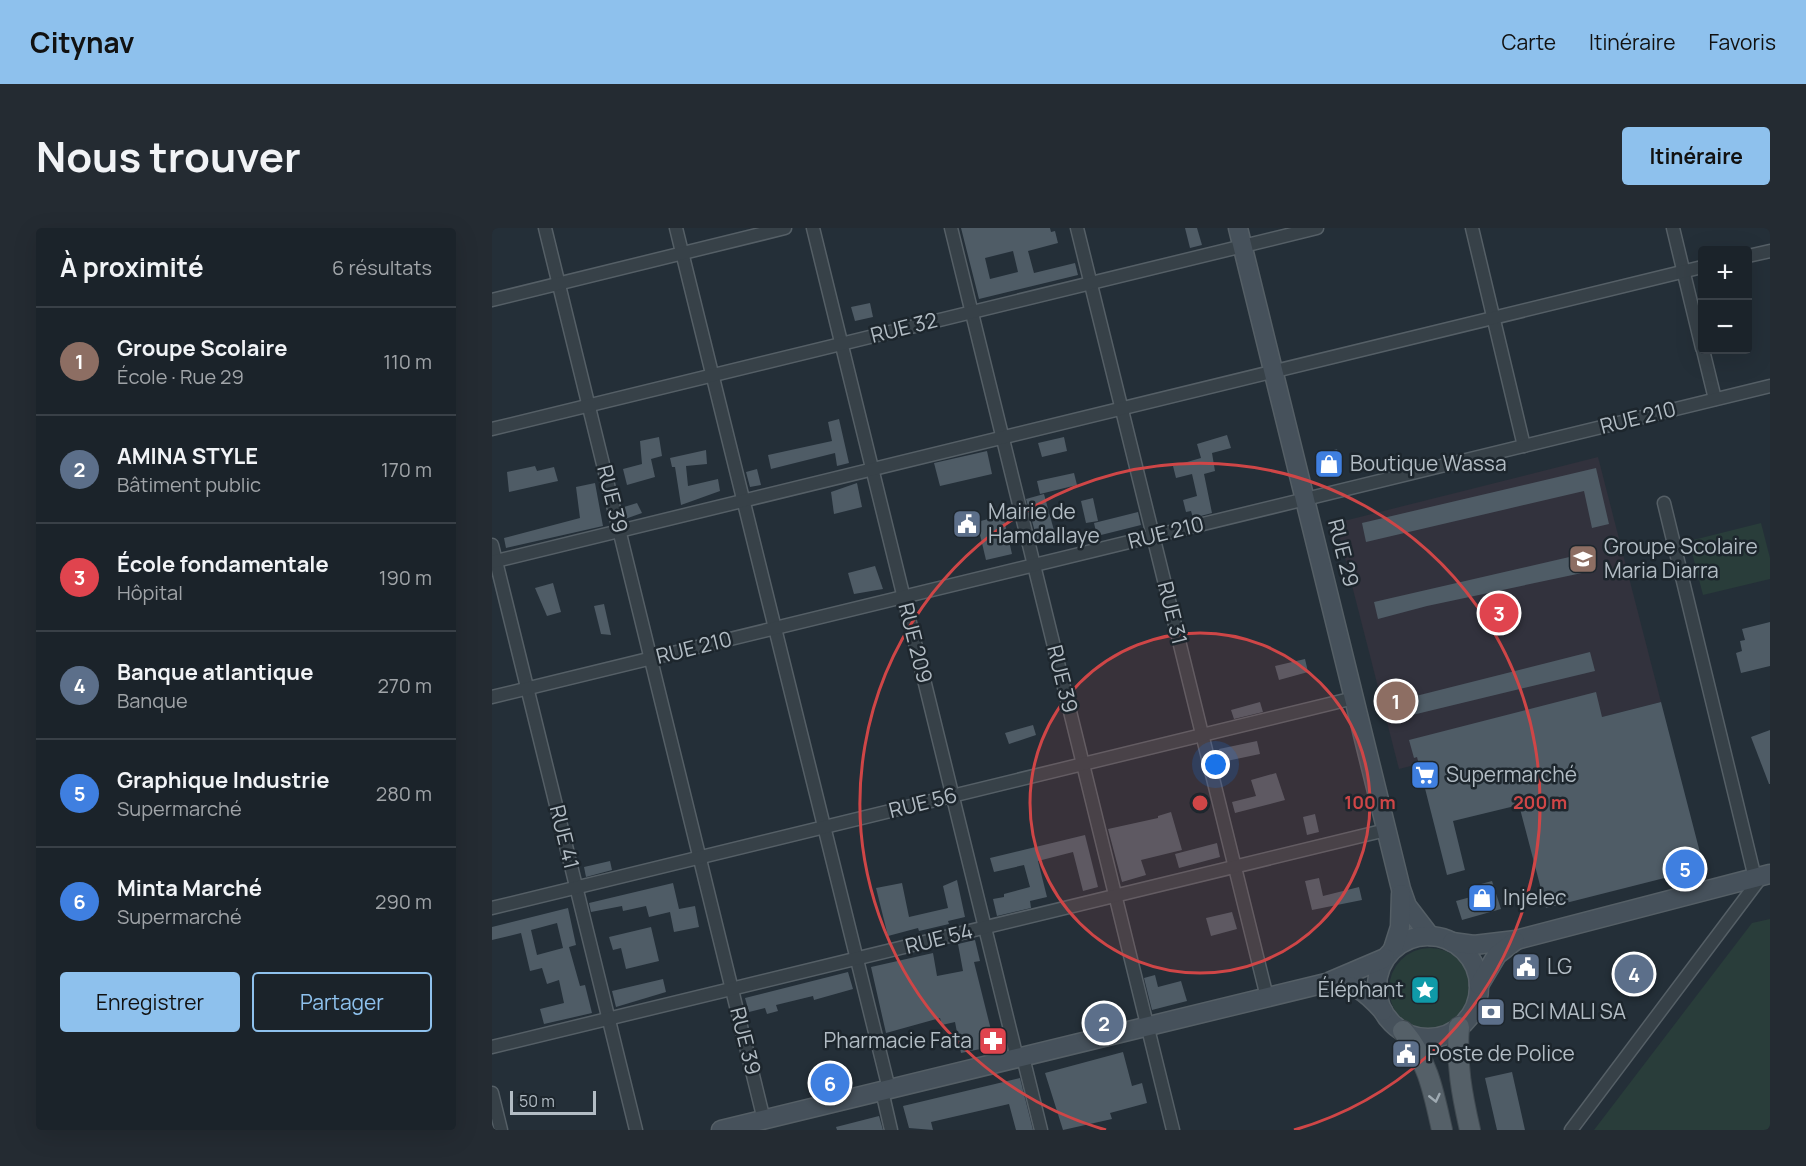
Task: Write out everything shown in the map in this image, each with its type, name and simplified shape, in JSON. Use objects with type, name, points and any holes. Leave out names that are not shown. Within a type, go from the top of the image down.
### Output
[{"type":"main road","name":"RUE 29","points":[[1238,228],[1401,889],[1407,906],[1430,936]]},
{"type":"main road","points":[[721,1130],[1326,983],[1389,954],[1410,939],[1430,936],[1474,945],[1516,940],[1762,876]]},
{"type":"main road","name":"RUE 29","points":[[1389,954],[1400,927],[1401,889]]},
{"type":"main road","points":[[1403,1031],[1432,1037],[1446,1034],[1459,1027],[1474,1008],[1479,985],[1497,956],[1516,940]]},
{"type":"main road","points":[[1452,942],[1471,960],[1479,985]]},
{"type":"main road","points":[[1383,1011],[1377,984],[1389,954]]},
{"type":"main road","points":[[1326,983],[1345,984],[1364,990],[1403,1031],[1424,1063],[1442,1130]]},
{"type":"main road","points":[[1459,1027],[1457,1054],[1459,1082],[1470,1130]]},
{"type":"street","name":"RUE 39","points":[[545,228],[764,1120]]},
{"type":"street","points":[[676,228],[856,959],[885,1090],[891,1130]]},
{"type":"street","points":[[492,300],[786,228]]},
{"type":"street","name":"RUE 209","points":[[813,228],[985,927],[1041,1130]]},
{"type":"street","name":"RUE 39","points":[[951,228],[1173,1130]]},
{"type":"street","name":"RUE 31","points":[[1077,228],[1267,997]]},
{"type":"street","name":"RUE 32","points":[[492,429],[1317,228]]},
{"type":"street","points":[[1472,228],[1524,446]]},
{"type":"street","points":[[1673,228],[1698,329]]},
{"type":"street","points":[[1752,255],[1770,251]]},
{"type":"street","points":[[494,561],[1698,268]]},
{"type":"street","points":[[1704,354],[1715,399]]},
{"type":"street","name":"RUE 210","points":[[492,697],[1770,386]]},
{"type":"street","points":[[1571,1130],[1762,876],[1664,503]]},
{"type":"street","name":"RUE 41","points":[[492,545],[494,561],[636,1130]]},
{"type":"street","name":"RUE 56","points":[[492,908],[1354,698]]},
{"type":"street","name":"RUE 54","points":[[492,1047],[1386,830]]},
{"type":"street","points":[[492,1093],[501,1130]]},
{"type":"shaded area","points":[[1598,457],[1661,702],[1399,769],[1336,523]]},
{"type":"green space","points":[[1761,523],[1770,558],[1770,579],[1703,595],[1689,541]]},
{"type":"green space","points":[[1770,919],[1770,1130],[1594,1130],[1752,923]]},
{"type":"green space","points":[[1430,948],[1446,951],[1459,960],[1468,973],[1471,989],[1468,1005],[1459,1018],[1446,1027],[1430,1030],[1414,1027],[1401,1018],[1392,1005],[1389,989],[1392,973],[1401,960],[1414,951]]},
{"type":"building","points":[[961,228],[1050,228],[1051,232],[1055,231],[1058,243],[1028,251],[1034,273],[1075,263],[1078,275],[979,299]],"holes":[[[1013,251],[1018,272],[990,279],[985,258]]]},
{"type":"building","points":[[1185,228],[1197,228],[1202,245],[1190,248]]},
{"type":"building","points":[[870,303],[873,317],[855,321],[851,307]]},
{"type":"building","points":[[839,419],[849,463],[837,466],[835,453],[771,469],[768,455],[832,441],[828,422]]},
{"type":"building","points":[[1227,435],[1231,448],[1212,453],[1215,471],[1204,474],[1212,513],[1193,518],[1191,511],[1186,512],[1183,500],[1197,496],[1192,474],[1176,478],[1173,466],[1201,458],[1197,444]]},
{"type":"building","points":[[659,437],[662,456],[651,459],[655,477],[627,485],[623,469],[642,464],[640,441]]},
{"type":"building","points":[[1064,437],[1067,451],[1042,457],[1038,443]]},
{"type":"building","points":[[1337,449],[1343,472],[1330,476],[1324,453]]},
{"type":"building","points":[[706,450],[707,464],[686,466],[688,486],[718,479],[720,491],[681,505],[675,467],[672,467],[670,458]]},
{"type":"building","points":[[987,451],[992,474],[940,486],[934,463]]},
{"type":"building","points":[[535,466],[537,471],[554,467],[558,481],[509,492],[507,472]]},
{"type":"building","points":[[1596,468],[1609,524],[1592,528],[1584,491],[1366,542],[1362,523]]},
{"type":"building","points":[[757,469],[761,485],[750,487],[746,472]]},
{"type":"building","points":[[1074,473],[1077,485],[1040,494],[1037,481]]},
{"type":"building","points":[[595,483],[603,526],[506,548],[504,538],[580,518],[576,487]]},
{"type":"building","points":[[857,483],[862,507],[834,514],[831,492]]},
{"type":"building","points":[[1044,494],[1055,534],[1038,543],[1026,499]]},
{"type":"building","points":[[1093,498],[1098,521],[1086,523],[1081,501]]},
{"type":"building","points":[[637,503],[642,513],[625,519],[624,507]]},
{"type":"building","points":[[1138,512],[1141,525],[1097,536],[1094,523]]},
{"type":"building","points":[[1003,515],[1012,554],[986,560],[977,522]]},
{"type":"building","points":[[1578,555],[1582,573],[1427,606],[1378,619],[1374,602]]},
{"type":"building","points":[[875,566],[883,589],[854,594],[848,573]]},
{"type":"building","points":[[553,583],[561,612],[547,616],[535,588]]},
{"type":"building","points":[[604,604],[611,635],[601,634],[594,606]]},
{"type":"building","points":[[1770,622],[1770,666],[1741,673],[1736,653],[1742,651],[1740,641],[1745,640],[1742,629]]},
{"type":"building","points":[[1590,652],[1595,671],[1404,717],[1400,700]]},
{"type":"building","points":[[1305,659],[1308,672],[1279,680],[1275,666]]},
{"type":"building","points":[[1596,692],[1602,717],[1661,702],[1704,868],[1546,908],[1519,805],[1453,821],[1465,870],[1447,875],[1417,757],[1414,758],[1409,740]]},
{"type":"building","points":[[1260,702],[1263,712],[1234,719],[1231,710]]},
{"type":"building","points":[[1033,725],[1036,735],[1009,744],[1005,733]]},
{"type":"building","points":[[1770,730],[1770,784],[1769,784],[1751,737]]},
{"type":"building","points":[[1257,741],[1260,754],[1222,762],[1219,749]]},
{"type":"building","points":[[1276,773],[1285,800],[1235,813],[1232,802],[1256,796],[1251,780]]},
{"type":"building","points":[[1171,812],[1182,850],[1141,860],[1146,875],[1122,882],[1108,829],[1158,818],[1158,816]]},
{"type":"building","points":[[1315,814],[1319,832],[1307,835],[1303,817]]},
{"type":"building","points":[[1085,835],[1098,887],[1083,891],[1073,852],[1038,861],[1047,897],[1030,901],[1031,908],[997,916],[993,899],[1030,887],[1024,865],[994,872],[990,858]]},
{"type":"building","points":[[1217,843],[1220,857],[1179,868],[1175,854]]},
{"type":"building","points":[[610,861],[612,870],[586,877],[584,867]]},
{"type":"building","points":[[1319,878],[1323,896],[1359,887],[1362,900],[1312,910],[1305,881]]},
{"type":"building","points":[[957,880],[965,917],[948,921],[949,924],[919,931],[918,928],[888,936],[876,888],[902,883],[909,917],[948,908],[943,886]]},
{"type":"building","name":"Injelec","points":[[1492,881],[1501,909],[1462,920],[1456,901],[1478,895],[1476,889],[1482,888],[1481,884]]},
{"type":"building","points":[[673,883],[679,909],[695,906],[699,927],[674,932],[670,912],[649,917],[646,906],[623,911],[622,906],[591,912],[589,903]]},
{"type":"building","points":[[568,908],[576,945],[569,947],[580,986],[585,985],[592,1013],[544,1024],[540,1009],[564,1003],[559,980],[547,984],[542,968],[530,971],[521,933],[492,940],[492,927]],"holes":[[[557,923],[563,948],[537,955],[531,930]]]},
{"type":"building","points":[[1232,912],[1237,929],[1211,936],[1206,918]]},
{"type":"building","points":[[651,927],[659,961],[626,969],[621,948],[613,950],[609,937]]},
{"type":"building","points":[[975,940],[980,961],[974,962],[995,1046],[961,1053],[955,1022],[942,1025],[940,1018],[886,1033],[871,967],[933,953],[937,976],[963,971],[958,944]]},
{"type":"building","points":[[848,972],[853,989],[814,1000],[813,996],[776,1005],[778,1011],[767,1014],[765,1008],[749,1012],[745,998]]},
{"type":"building","points":[[1155,975],[1158,987],[1181,981],[1187,1001],[1152,1010],[1144,978]]},
{"type":"building","points":[[663,979],[666,992],[616,1007],[612,991]]},
{"type":"building","points":[[1123,1052],[1132,1086],[1142,1083],[1147,1103],[1110,1113],[1112,1119],[1063,1130],[1045,1073]]},
{"type":"building","points":[[1512,1072],[1525,1130],[1497,1130],[1485,1078]]},
{"type":"building","points":[[1020,1078],[1033,1130],[1016,1130],[1009,1104],[931,1122],[933,1130],[909,1128],[903,1106]]},
{"type":"building","points":[[879,1116],[883,1130],[837,1130],[836,1127]]},
{"type":"place","name":"Boutique Wassa","points":[[1329,464]]},
{"type":"place","name":"Mairie de Hamdallaye","points":[[967,524]]},
{"type":"place","name":"Groupe Scolaire Maria Diarra","points":[[1583,559]]},
{"type":"place","name":"École fondamentale","points":[[1499,613]]},
{"type":"place","name":"Groupe Scolaire","points":[[1396,701]]},
{"type":"place","name":"Supermarché","points":[[1425,775]]},
{"type":"place","name":"Graphique Industrie","points":[[1685,869]]},
{"type":"place","name":"Injelec","points":[[1482,898]]},
{"type":"place","name":"LG","points":[[1526,967]]},
{"type":"place","name":"Banque atlantique","points":[[1634,974]]},
{"type":"place","name":"Éléphant","points":[[1425,990]]},
{"type":"place","name":"BCI MALI SA","points":[[1491,1012]]},
{"type":"place","name":"AMINA STYLE","points":[[1104,1023]]},
{"type":"place","name":"Pharmacie Fata","points":[[993,1041]]},
{"type":"place","name":"Poste de Police","points":[[1406,1054]]},
{"type":"place","name":"Minta Marché","points":[[830,1083]]}]
